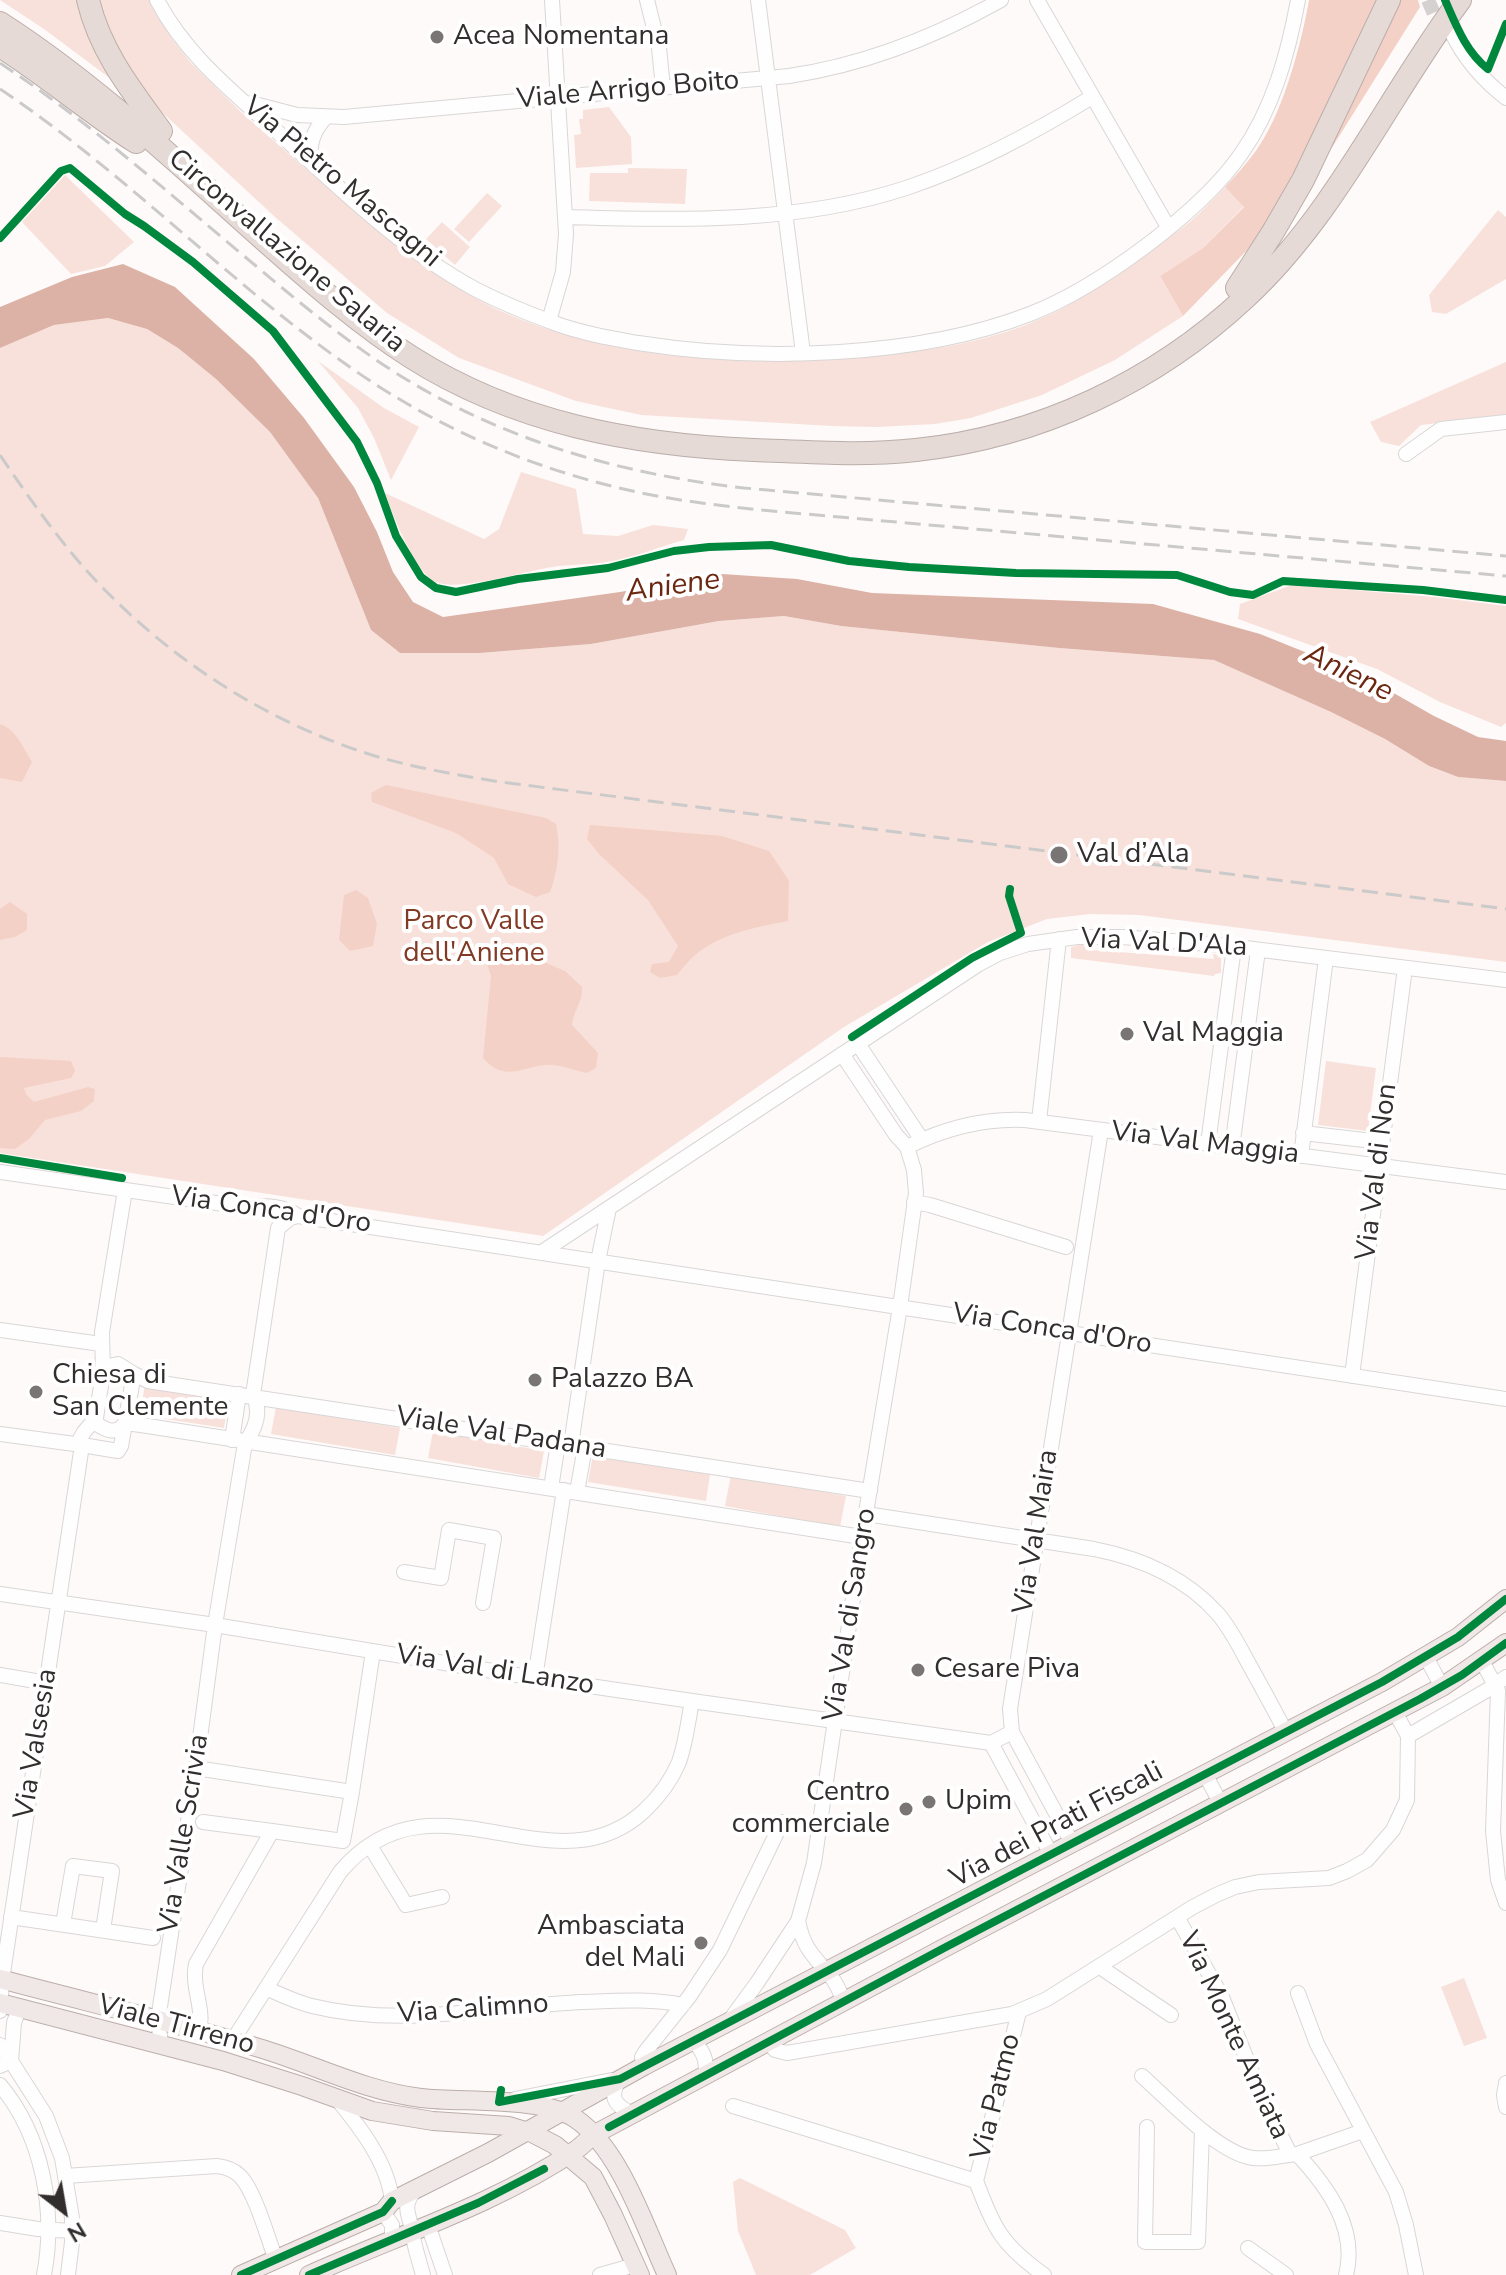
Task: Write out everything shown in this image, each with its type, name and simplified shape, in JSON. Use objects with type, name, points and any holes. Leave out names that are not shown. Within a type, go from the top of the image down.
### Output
[{"type":"highway","points":[[88,0],[96,28],[111,60],[161,131]]},
{"type":"highway","points":[[1237,288],[1303,180],[1389,0]]},
{"type":"highway","name":"Circonvallazione Salaria","points":[[0,7],[68,54],[341,289],[425,349],[489,384],[568,412],[638,426],[731,435],[855,440],[917,437],[984,425],[1036,410],[1111,377],[1170,341],[1237,288],[1281,241],[1344,154],[1413,44],[1456,1]]},
{"type":"highway","name":"Circonvallazione Salaria","points":[[0,23],[85,84],[367,327],[435,372],[469,389],[529,414],[616,437],[701,447],[875,453],[936,448],[1017,430],[1095,400],[1156,367],[1225,316],[1270,273],[1317,216],[1456,1]]},
{"type":"highway","points":[[0,46],[107,123],[186,171]]},
{"type":"main road","name":"Via dei Prati Fiscali","points":[[241,2275],[387,2207],[644,2066],[1382,1682],[1467,1631],[1506,1599]]},
{"type":"main road","name":"Via dei Prati Fiscali","points":[[309,2275],[506,2190],[567,2155],[595,2134],[705,2075],[774,2046],[844,2001],[1442,1687],[1506,1643]]},
{"type":"main road","name":"Viale Tirreno","points":[[1,1980],[233,2040],[401,2095],[499,2102],[562,2111]]},
{"type":"main road","name":"Viale Tirreno","points":[[0,2003],[258,2071],[372,2111],[404,2118],[500,2124],[527,2131],[555,2145],[593,2177],[637,2270]]},
{"type":"main road","points":[[562,2111],[595,2134],[626,2183],[667,2275]]},
{"type":"street","name":"Via Pietro Mascagni","points":[[157,0],[172,26],[195,55],[310,161],[382,225],[449,273],[488,295],[549,321],[620,340],[693,351],[803,353],[914,343],[1020,318],[1095,279],[1168,227],[1196,205],[1220,180],[1261,123],[1287,47],[1298,0]]},
{"type":"street","points":[[549,321],[564,266],[566,217],[552,0]]},
{"type":"street","points":[[647,0],[659,48],[663,88]]},
{"type":"street","points":[[758,0],[803,353]]},
{"type":"street","name":"Viale Arrigo Boito","points":[[244,101],[287,113],[326,117],[767,78],[824,70],[866,59],[947,28],[982,4],[1001,0]]},
{"type":"street","points":[[1037,0],[1168,227]]},
{"type":"street","points":[[1449,37],[1485,81],[1506,98]]},
{"type":"street","points":[[566,217],[711,219],[784,213],[864,199],[931,179],[1002,148],[1092,97]]},
{"type":"street","points":[[310,161],[312,137],[326,117]]},
{"type":"street","points":[[1406,454],[1441,429],[1506,422]]},
{"type":"street","name":"Via Val D'Ala","points":[[542,1252],[987,960],[1028,944],[1059,939],[1122,937],[1234,947],[1506,980]]},
{"type":"street","points":[[1039,1121],[1059,939]]},
{"type":"street","points":[[1208,1144],[1234,947]]},
{"type":"street","points":[[1232,1148],[1258,950]]},
{"type":"street","points":[[1301,1156],[1326,958]]},
{"type":"street","name":"Via Val di Non","points":[[1352,1376],[1405,968]]},
{"type":"street","points":[[858,1044],[922,1140]]},
{"type":"street","points":[[842,1054],[907,1147]]},
{"type":"street","name":"Via Val Maggia","points":[[907,1147],[988,1120],[1039,1121],[1506,1182]]},
{"type":"street","name":"Via Val Maira","points":[[1072,1843],[1012,1732],[1010,1709],[1101,1130]]},
{"type":"street","points":[[1303,1133],[1382,1142]]},
{"type":"street","name":"Via Val di Sangro","points":[[727,2023],[798,1921],[814,1863],[914,1202],[914,1170],[907,1147]]},
{"type":"street","name":"Via Conca d'Oro","points":[[0,1172],[251,1208],[282,1208],[298,1216],[1506,1399]]},
{"type":"street","name":"Via Valsesia","points":[[0,2011],[1,1980],[59,1603],[81,1435],[94,1422],[103,1367],[101,1344],[125,1190]]},
{"type":"street","points":[[914,1202],[1066,1247]]},
{"type":"street","points":[[251,1208],[269,1216],[278,1228]]},
{"type":"street","points":[[535,1678],[598,1261],[609,1208]]},
{"type":"street","points":[[238,1441],[278,1228],[290,1218],[298,1216]]},
{"type":"street","points":[[0,1330],[101,1344]]},
{"type":"street","name":"Viale Val Padana","points":[[103,1367],[118,1364],[148,1381],[870,1491]]},
{"type":"street","points":[[0,1434],[118,1451],[134,1374]]},
{"type":"street","points":[[238,1441],[254,1429],[257,1417],[257,1405],[246,1394]]},
{"type":"street","name":"Viale Val Padana","points":[[94,1422],[106,1430],[122,1428],[125,1423],[862,1537]]},
{"type":"street","name":"Via Valle Scrivia","points":[[161,2044],[158,2020],[196,1768],[238,1441]]},
{"type":"street","points":[[564,1490],[571,1445]]},
{"type":"street","points":[[866,1514],[1087,1547],[1128,1557],[1161,1571],[1191,1590],[1225,1623],[1285,1731]]},
{"type":"street","points":[[404,1572],[441,1578],[449,1530],[494,1538],[483,1603]]},
{"type":"street","name":"Via Val di Lanzo","points":[[0,1594],[215,1625],[535,1678],[991,1743]]},
{"type":"street","points":[[203,1822],[343,1841],[373,1651]]},
{"type":"street","points":[[1426,1657],[1442,1687]]},
{"type":"street","points":[[1482,1661],[1501,1680]]},
{"type":"street","points":[[0,1675],[47,1683]]},
{"type":"street","points":[[1408,1736],[1501,1680]]},
{"type":"street","points":[[1501,1680],[1498,1691],[1493,1836],[1498,1880],[1506,1903]]},
{"type":"street","points":[[233,2040],[340,1872],[354,1857],[398,1831],[436,1825],[561,1841],[592,1839],[611,1832],[641,1814],[669,1783],[683,1750],[692,1701]]},
{"type":"street","points":[[774,2046],[791,2052],[1019,2012],[1047,1999],[1177,1917],[1235,1887],[1259,1882],[1329,1878],[1351,1870],[1367,1860],[1393,1830],[1406,1803],[1408,1736],[1395,1712]]},
{"type":"street","points":[[1012,1732],[991,1743],[1051,1854]]},
{"type":"street","points":[[196,1768],[352,1792]]},
{"type":"street","points":[[1205,1774],[1221,1804]]},
{"type":"street","points":[[644,2066],[642,2057],[645,2052],[683,2005],[720,1950],[782,1822]]},
{"type":"street","points":[[199,2032],[202,2017],[195,1980],[196,1964],[272,1831]]},
{"type":"street","points":[[370,1846],[406,1905],[442,1897]]},
{"type":"street","points":[[63,1924],[73,1866],[112,1871],[103,1930]]},
{"type":"street","points":[[11,1917],[153,1938]]},
{"type":"street","name":"Via Monte Amiata","points":[[1177,1917],[1222,1997],[1261,2095],[1293,2154],[1320,2179],[1340,2215],[1348,2247],[1346,2275]]},
{"type":"street","points":[[798,1921],[807,1948],[832,1978],[844,2001]]},
{"type":"street","points":[[1100,1967],[1171,2015]]},
{"type":"street","name":"Via Calimno","points":[[266,1988],[310,2006],[384,2016],[610,2001],[657,2001],[683,2005]]},
{"type":"street","points":[[1298,1993],[1317,2044],[1398,2199],[1416,2275]]},
{"type":"street","points":[[5,2064],[19,2008]]},
{"type":"street","name":"Via Patmo","points":[[976,2181],[1019,2012]]},
{"type":"street","points":[[693,2041],[705,2056],[705,2075]]},
{"type":"street","points":[[0,2045],[5,2064],[46,2116],[57,2143],[73,2231],[68,2275]]},
{"type":"street","name":"Via Monte Amiata","points":[[1142,2076],[1202,2131],[1248,2158],[1293,2154]]},
{"type":"street","points":[[499,2102],[620,2079]]},
{"type":"street","points":[[620,2079],[614,2088],[614,2098],[622,2109],[633,2114]]},
{"type":"street","points":[[1506,2083],[1506,2107]]},
{"type":"street","points":[[0,2085],[21,2116],[37,2155],[46,2193],[49,2230],[44,2275]]},
{"type":"street","points":[[335,2098],[362,2132],[388,2180],[387,2207],[392,2240]]},
{"type":"street","points":[[733,2106],[976,2181],[1002,2239],[1044,2275]]},
{"type":"street","points":[[1147,2127],[1145,2242],[1198,2242],[1202,2131]]},
{"type":"street","points":[[1293,2154],[1363,2131]]},
{"type":"street","points":[[65,2176],[217,2166],[229,2169],[243,2179],[249,2189],[276,2260]]},
{"type":"street","points":[[416,2189],[406,2208],[445,2275]]},
{"type":"street","points":[[0,2223],[73,2231]]},
{"type":"street","points":[[420,2229],[412,2241],[423,2275]]},
{"type":"street","points":[[1248,2248],[1286,2275]]},
{"type":"street","points":[[600,2275],[637,2270]]},
{"type":"green space","points":[[0,0],[82,0],[123,88],[44,29]]},
{"type":"green space","points":[[95,0],[152,0],[172,39],[191,63],[241,112],[352,209],[364,214],[430,268],[466,292],[503,312],[549,329],[643,351],[739,360],[788,360],[906,352],[968,342],[1010,331],[1074,302],[1186,225],[1225,187],[1244,206],[1203,248],[1160,276],[1183,316],[1115,360],[1042,395],[971,418],[935,424],[876,427],[641,415],[576,401],[459,358],[387,313],[274,216],[140,92]]},
{"type":"green space","points":[[609,107],[631,137],[632,164],[576,168],[574,135],[581,134],[579,119],[583,119],[583,110]]},
{"type":"green space","points":[[628,168],[687,169],[685,204],[589,201],[590,173],[628,173]]},
{"type":"green space","points":[[65,175],[134,242],[105,266],[71,274],[22,222]]},
{"type":"green space","points":[[487,193],[502,206],[469,242],[454,229]]},
{"type":"green space","points":[[1498,210],[1506,217],[1506,279],[1446,314],[1432,312],[1429,295]]},
{"type":"green space","points":[[442,222],[470,247],[455,265],[426,239]]},
{"type":"green space","name":"Parco Valle dell'Aniene","points":[[108,318],[147,329],[178,348],[216,379],[270,432],[318,498],[371,630],[400,653],[480,653],[591,644],[719,621],[784,616],[841,626],[1214,660],[1331,712],[1385,739],[1429,766],[1458,777],[1506,781],[1506,962],[1139,915],[1090,914],[1047,919],[988,942],[844,1027],[543,1236],[0,1153],[0,348],[54,325]]},
{"type":"green space","points":[[318,361],[384,408],[419,427],[391,480],[358,408]]},
{"type":"green space","points":[[1506,362],[1506,416],[1421,425],[1399,446],[1381,442],[1370,422]]},
{"type":"green space","points":[[521,472],[576,489],[583,534],[618,536],[653,525],[688,529],[684,540],[616,560],[552,567],[476,583],[446,584],[428,577],[406,542],[385,493],[484,539],[499,529]]},
{"type":"green space","points":[[1292,585],[1506,606],[1506,723],[1501,727],[1440,702],[1377,669],[1238,619],[1240,604]]},
{"type":"green space","points":[[1087,943],[1091,950],[1214,959],[1213,954],[1221,955],[1221,973],[1214,976],[1071,958],[1071,947]]},
{"type":"green space","points":[[1326,1061],[1376,1068],[1368,1131],[1318,1125]]},
{"type":"green space","points":[[145,1384],[229,1397],[224,1428],[140,1415]]},
{"type":"green space","points":[[276,1407],[400,1428],[395,1455],[271,1434]]},
{"type":"green space","points":[[433,1431],[544,1451],[539,1478],[428,1458]]},
{"type":"green space","points":[[593,1455],[710,1474],[706,1501],[588,1482]]},
{"type":"green space","points":[[731,1475],[846,1496],[840,1527],[725,1506]]},
{"type":"green space","points":[[1464,1978],[1487,2038],[1464,2046],[1441,1987]]},
{"type":"green space","points":[[740,2178],[845,2230],[856,2248],[810,2275],[756,2275],[738,2231],[733,2182]]},
{"type":"shaded area","points":[[1309,0],[1418,0],[1420,7],[1333,146],[1253,244],[1183,316],[1160,276],[1203,248],[1244,207],[1225,187],[1257,149],[1277,112],[1297,54]]},
{"type":"shaded area","points":[[0,724],[15,735],[32,762],[22,782],[0,778]]},
{"type":"shaded area","points":[[386,785],[546,818],[556,824],[558,858],[550,892],[536,897],[508,884],[494,858],[456,833],[372,802],[371,793]]},
{"type":"shaded area","points":[[590,825],[722,836],[769,851],[789,881],[788,921],[726,937],[704,948],[677,975],[660,978],[650,972],[652,964],[669,962],[678,946],[648,900],[587,839]]},
{"type":"shaded area","points":[[356,890],[368,898],[377,924],[373,946],[350,951],[339,940],[344,895]]},
{"type":"shaded area","points":[[10,902],[27,914],[27,930],[0,940],[0,909]]},
{"type":"shaded area","points":[[502,944],[565,971],[582,987],[572,1025],[598,1053],[596,1068],[587,1073],[545,1065],[509,1072],[492,1066],[483,1058],[491,976],[483,952],[486,945]]},
{"type":"shaded area","points":[[0,1057],[71,1061],[75,1071],[71,1078],[24,1088],[26,1094],[34,1102],[88,1087],[95,1089],[94,1101],[81,1111],[45,1120],[29,1139],[15,1149],[0,1148]]},
{"type":"water","name":"Aniene","points":[[123,264],[175,287],[254,359],[304,418],[354,487],[393,572],[413,602],[443,617],[722,574],[797,579],[872,593],[1153,604],[1260,634],[1362,675],[1478,737],[1506,741],[1506,781],[1458,777],[1429,766],[1385,739],[1331,712],[1214,660],[841,626],[784,616],[719,621],[591,644],[480,653],[400,653],[371,630],[318,498],[270,432],[216,379],[178,348],[147,329],[108,318],[54,325],[0,348],[0,307],[72,277]]},
{"type":"tunnel","points":[[1428,0],[1446,41]]},
{"type":"railway","points":[[0,63],[99,135],[307,308],[377,361],[436,397],[520,435],[563,450],[652,474],[744,488],[1506,556]]},
{"type":"railway","points":[[0,89],[89,155],[302,332],[379,387],[446,425],[553,469],[644,494],[760,510],[1506,576]]},
{"type":"railway","points":[[0,455],[75,557],[149,631],[219,683],[256,705],[334,742],[375,756],[500,782],[1506,909]]},
{"type":"cycle path","points":[[1445,0],[1468,46],[1488,69],[1506,24]]},
{"type":"cycle path","points":[[0,238],[61,171],[70,168],[125,214],[193,262],[273,331],[357,442],[377,483],[396,536],[421,577],[436,588],[456,592],[518,579],[608,568],[674,551],[771,545],[849,561],[909,567],[1016,573],[1177,575],[1230,592],[1253,595],[1283,581],[1423,590],[1506,600]]},
{"type":"cycle path","points":[[852,1037],[972,958],[1021,933],[1009,896],[1010,889]]},
{"type":"cycle path","points":[[0,1158],[122,1178]]},
{"type":"cycle path","points":[[501,2090],[499,2102],[620,2079],[1382,1682],[1458,1637],[1506,1599]]},
{"type":"cycle path","points":[[609,2127],[1420,1699],[1462,1675],[1506,1643]]},
{"type":"cycle path","points":[[309,2275],[478,2203],[544,2169]]},
{"type":"cycle path","points":[[241,2275],[383,2212],[392,2201]]},
{"type":"place","name":"Acea Nomentana","points":[[437,37]]},
{"type":"place","name":"Val d’Ala","points":[[1059,855]]},
{"type":"place","name":"Val Maggia","points":[[1127,1034]]},
{"type":"place","name":"Palazzo BA","points":[[535,1380]]},
{"type":"place","name":"Chiesa di San Clemente","points":[[36,1392]]},
{"type":"place","name":"Cesare Piva","points":[[918,1670]]},
{"type":"place","name":"Upim","points":[[929,1802]]},
{"type":"place","name":"Centro commerciale","points":[[906,1809]]},
{"type":"place","name":"Ambasciata del Mali","points":[[701,1943]]}]
